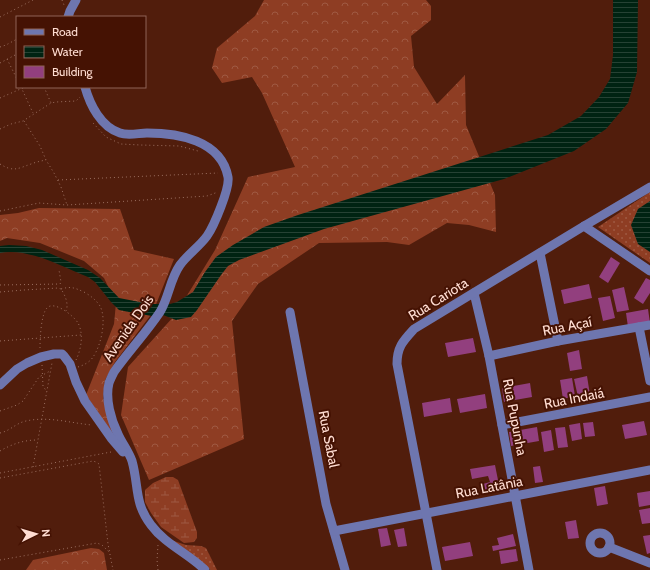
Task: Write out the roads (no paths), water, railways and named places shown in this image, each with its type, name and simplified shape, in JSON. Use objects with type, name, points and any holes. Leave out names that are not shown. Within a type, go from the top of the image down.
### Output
[{"type":"street","points":[[68,16],[76,0]]},
{"type":"street","name":"Avenida Dois","points":[[82,90],[103,122],[118,133],[164,134],[186,138],[207,146],[221,159],[227,172],[227,192],[210,232],[181,265],[176,273],[167,298],[160,311],[119,365],[109,382],[108,390],[108,399],[112,417],[118,434],[132,460],[138,498],[143,514],[159,535],[206,570]]},
{"type":"street","name":"Rua Cariota","points":[[437,570],[397,364],[400,345],[414,329],[650,187]]},
{"type":"street","points":[[584,226],[650,271]]},
{"type":"street","points":[[540,253],[558,341]]},
{"type":"street","name":"Rua Pupunha","points":[[474,293],[489,356],[530,570]]},
{"type":"street","name":"Rua Sabal","points":[[290,312],[326,504],[345,570]]},
{"type":"street","name":"Rua Açaí","points":[[489,356],[558,341],[650,325]]},
{"type":"street","points":[[639,327],[650,380]]},
{"type":"street","points":[[0,385],[22,365],[41,357],[62,354],[67,360],[82,396],[100,423],[121,450],[132,460]]},
{"type":"street","name":"Rua Indaiá","points":[[502,425],[650,397]]},
{"type":"street","name":"Rua Latânia","points":[[334,531],[650,470]]},
{"type":"street","points":[[609,547],[650,563]]},
{"type":"water","points":[[613,0],[638,0],[637,72],[628,103],[606,129],[574,151],[504,179],[324,229],[239,260],[228,266],[191,317],[176,320],[163,315],[152,316],[119,310],[95,282],[88,277],[33,255],[11,252],[0,253],[0,246],[9,245],[26,246],[42,250],[88,270],[100,278],[119,298],[150,304],[170,304],[177,302],[193,292],[216,257],[264,227],[548,135],[581,116],[599,97],[610,79],[613,55]]},
{"type":"water","points":[[650,201],[650,252],[638,244],[631,225],[638,209]]}]
